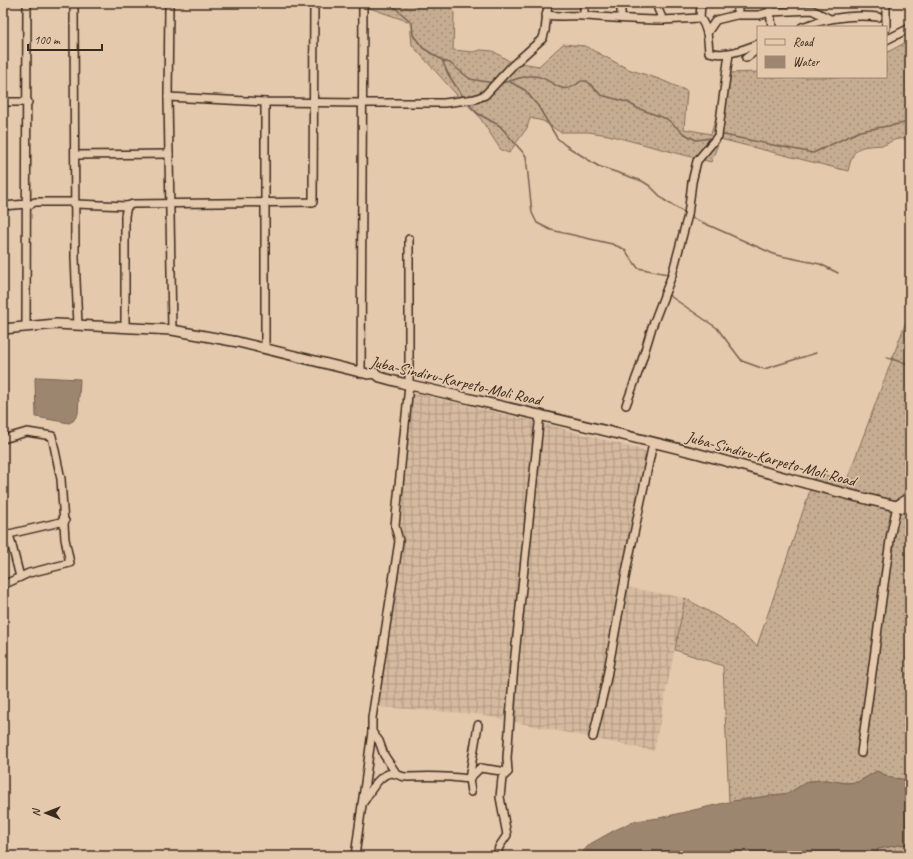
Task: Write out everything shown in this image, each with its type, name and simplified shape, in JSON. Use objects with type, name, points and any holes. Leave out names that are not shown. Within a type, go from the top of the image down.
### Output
[{"type":"main road","name":"Juba-Sindiru-Karpeto-Moli Road","points":[[3,329],[26,326],[125,326],[172,330],[238,342],[361,373],[375,373],[380,377],[409,385],[540,414],[810,485],[910,509]]},
{"type":"main road","points":[[897,506],[910,496]]},
{"type":"street","points":[[26,326],[28,102],[27,3]]},
{"type":"street","points":[[74,3],[74,203],[78,325]]},
{"type":"street","points":[[3,206],[26,205],[35,202],[127,206],[133,204],[170,205],[313,202],[314,3]]},
{"type":"street","points":[[361,373],[363,3]]},
{"type":"street","points":[[168,97],[314,103],[444,102],[475,99],[486,95],[513,65],[543,38],[546,31],[548,3]]},
{"type":"street","points":[[584,3],[584,16]]},
{"type":"street","points":[[621,3],[621,18]]},
{"type":"street","points":[[661,3],[658,9],[663,20]]},
{"type":"street","points":[[701,3],[700,18],[704,23],[707,33],[709,52],[718,55],[729,54],[757,44]]},
{"type":"street","points":[[736,15],[738,10],[737,3]]},
{"type":"street","points":[[771,3],[770,12],[772,26]]},
{"type":"street","points":[[886,3],[886,26]]},
{"type":"street","points":[[169,4],[168,97],[172,330]]},
{"type":"street","points":[[707,33],[716,20],[736,15],[758,15],[770,12],[812,10],[828,18]]},
{"type":"street","points":[[546,15],[663,20],[700,18]]},
{"type":"street","points":[[805,26],[828,18],[860,16],[878,17]]},
{"type":"street","points":[[887,40],[909,30]]},
{"type":"street","points":[[746,58],[757,50]]},
{"type":"street","points":[[626,405],[639,370],[652,327],[672,275],[688,215],[692,182],[697,161],[718,136],[729,54]]},
{"type":"street","points":[[3,102],[28,102]]},
{"type":"street","points":[[265,102],[265,349]]},
{"type":"street","points":[[74,155],[169,154]]},
{"type":"street","points":[[125,326],[125,216],[127,206]]},
{"type":"street","points":[[356,856],[372,732],[372,718],[399,541],[395,526],[409,385],[409,239]]},
{"type":"street","points":[[497,856],[499,847],[507,835],[500,790],[502,778],[508,772],[507,758],[514,665],[540,414]]},
{"type":"street","points":[[3,439],[27,432],[52,436],[61,479],[70,563],[65,563],[20,577],[3,585]]},
{"type":"street","points":[[593,737],[606,682],[626,567],[653,443]]},
{"type":"street","points":[[861,753],[880,624],[890,533],[897,506]]},
{"type":"street","points":[[20,577],[6,535],[65,522]]},
{"type":"street","points":[[471,792],[470,779],[478,726]]},
{"type":"street","points":[[372,732],[379,741],[384,755],[396,773]]},
{"type":"street","points":[[470,779],[480,768],[508,772]]},
{"type":"street","points":[[362,804],[379,779],[386,774],[396,773],[406,777],[431,775],[470,779]]},
{"type":"shaded area","points":[[411,392],[546,424],[649,452],[625,587],[685,598],[654,751],[477,714],[379,707]]},
{"type":"green space","points":[[355,3],[452,3],[454,14],[453,50],[473,52],[481,50],[493,51],[509,61],[539,66],[563,44],[585,46],[628,69],[659,79],[687,91],[684,129],[711,134],[729,73],[757,72],[757,78],[887,78],[887,52],[910,40],[910,139],[898,139],[884,145],[863,147],[855,151],[848,171],[720,139],[711,162],[608,135],[589,132],[560,132],[543,121],[530,118],[527,128],[509,153],[501,150],[478,115],[456,94],[412,45],[410,22]]},
{"type":"green space","points":[[910,311],[910,780],[891,778],[877,771],[858,782],[846,783],[826,780],[808,781],[789,793],[729,802],[723,666],[675,650],[685,598],[727,622],[757,646],[816,473],[847,480]]},
{"type":"green space","points":[[910,843],[910,856],[877,855],[878,849]]},
{"type":"water","points":[[35,378],[80,379],[78,414],[73,421],[69,423],[36,417]]},
{"type":"water","points":[[877,771],[891,778],[910,780],[910,843],[878,849],[876,852],[878,856],[579,856],[590,844],[635,821],[659,818],[733,801],[789,793],[808,781],[826,780],[846,783],[858,782]]},
{"type":"waterway","points":[[390,3],[412,23],[413,35],[423,48],[442,60],[448,74],[463,97]]},
{"type":"waterway","points":[[443,61],[450,63],[470,79],[493,83]]},
{"type":"waterway","points":[[501,83],[531,76],[545,79],[556,86],[567,89],[581,81],[587,81],[601,95],[627,102],[637,108],[667,119],[683,133],[696,140],[712,138]]},
{"type":"waterway","points":[[510,82],[525,90],[538,106],[557,138],[565,145],[598,166],[642,181],[650,186],[664,200],[685,213]]},
{"type":"waterway","points":[[467,102],[477,113],[500,126],[526,156],[532,213],[537,223],[551,230],[612,244],[624,249],[638,268],[667,274],[666,282]]},
{"type":"waterway","points":[[720,136],[724,135],[813,153],[860,131],[910,122]]},
{"type":"waterway","points":[[690,217],[776,255],[820,264],[838,273]]},
{"type":"waterway","points":[[667,294],[717,328],[742,361],[764,369],[816,353]]},
{"type":"waterway","points":[[887,358],[910,364]]}]
